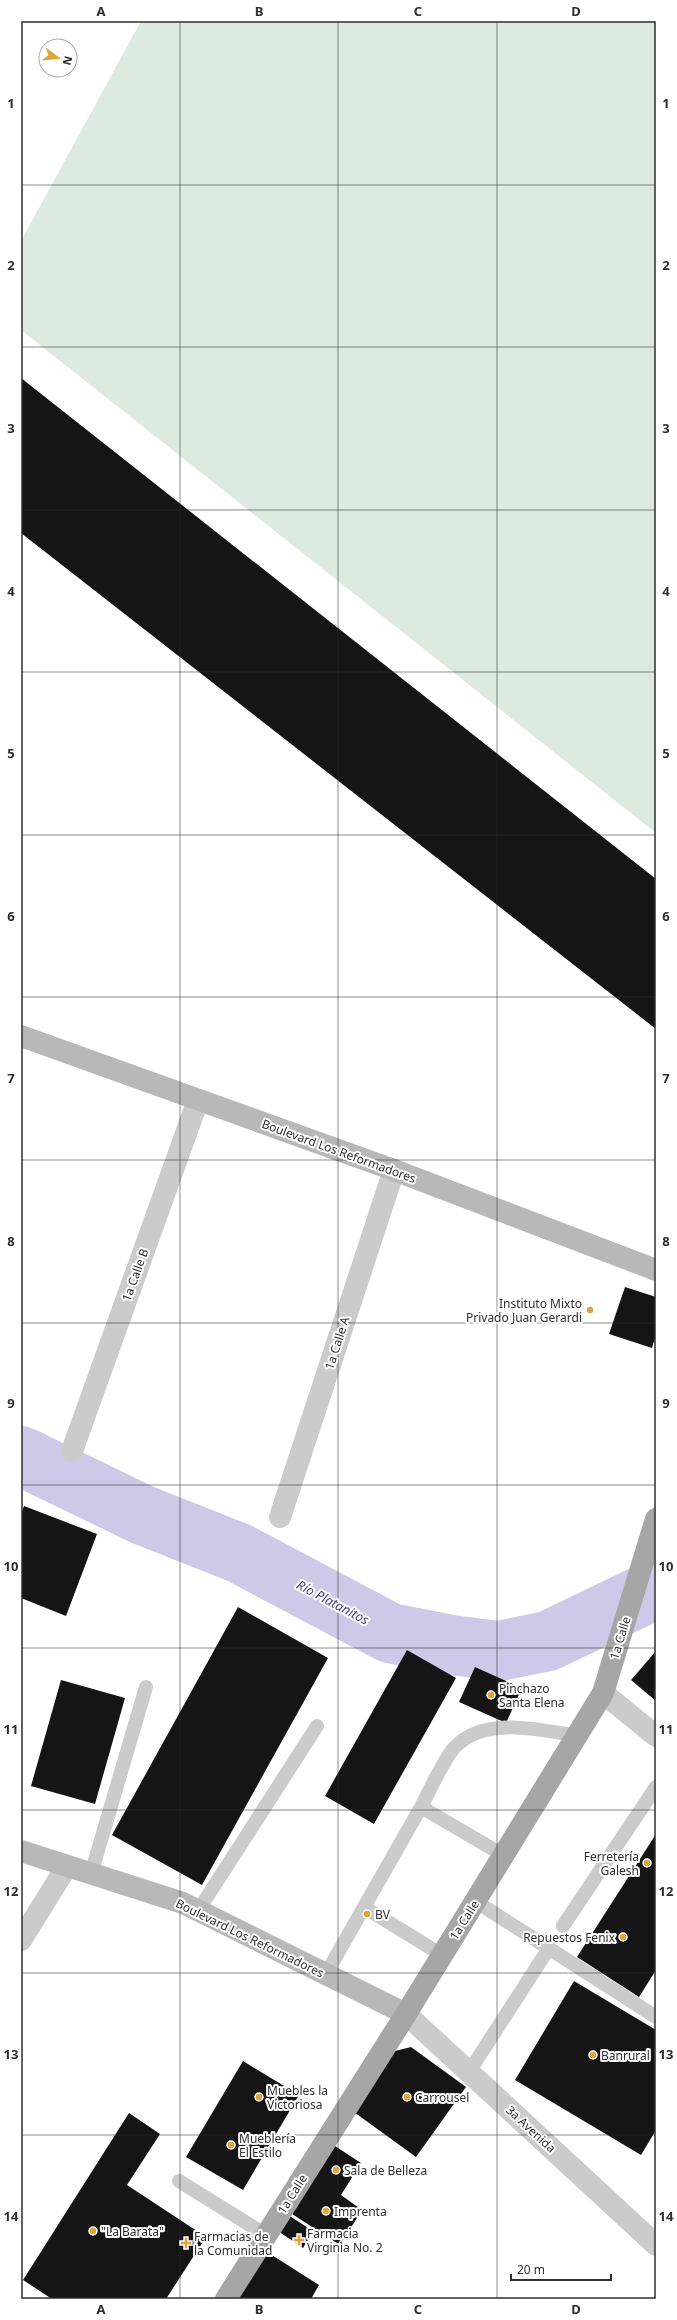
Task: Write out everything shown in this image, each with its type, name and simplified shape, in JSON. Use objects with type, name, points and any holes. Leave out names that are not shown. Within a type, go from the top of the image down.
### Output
[{"type":"main road","name":"Boulevard Los Reformadores","points":[[21,1036],[394,1170],[656,1270]]},
{"type":"main road","name":"1a Calle","points":[[226,2299],[406,2014],[603,1694],[627,1619],[656,1519]]},
{"type":"main road","name":"Boulevard Los Reformadores","points":[[21,1851],[183,1903],[406,2014]]},
{"type":"street","name":"1a Calle B","points":[[72,1450],[198,1100]]},
{"type":"street","name":"1a Calle A","points":[[280,1517],[394,1170]]},
{"type":"street","points":[[603,1694],[656,1736]]},
{"type":"street","points":[[21,1940],[67,1866]]},
{"type":"street","name":"3a Avenida","points":[[406,2014],[656,2246]]},
{"type":"lane","points":[[91,1874],[146,1687]]},
{"type":"lane","points":[[198,1911],[317,1726]]},
{"type":"lane","points":[[326,1974],[454,1748],[472,1736],[491,1729],[518,1727],[578,1736]]},
{"type":"lane","points":[[563,1926],[656,1787]]},
{"type":"lane","points":[[421,1807],[503,1855]]},
{"type":"lane","points":[[475,1901],[656,2017]]},
{"type":"lane","points":[[364,1907],[442,1955]]},
{"type":"lane","points":[[469,2072],[548,1948]]},
{"type":"lane","points":[[179,2182],[266,2235]]},
{"type":"shaded area","points":[[141,21],[656,21],[656,833],[21,330],[21,241]]},
{"type":"building","points":[[21,378],[656,879],[656,1029],[21,533]]},
{"type":"building","points":[[625,1287],[656,1297],[656,1335],[652,1348],[609,1334]]},
{"type":"building","points":[[24,1506],[97,1534],[66,1616],[21,1598],[21,1514]]},
{"type":"building","points":[[238,1607],[328,1658],[202,1885],[112,1835]]},
{"type":"building","points":[[407,1650],[456,1678],[374,1824],[325,1796]]},
{"type":"building","points":[[656,1651],[656,1701],[631,1680]]},
{"type":"building","name":"Pinchazo Santa Elena","points":[[475,1667],[522,1688],[506,1723],[459,1702]]},
{"type":"building","points":[[61,1680],[125,1698],[95,1804],[31,1786]]},
{"type":"building","name":"Repuestos Fenix","points":[[656,1834],[656,1970],[639,1997],[577,1957]]},
{"type":"building","name":"Banrural","points":[[574,1981],[656,2030],[656,2130],[641,2155],[515,2080]]},
{"type":"building","name":"Carrousel","points":[[411,2047],[466,2087],[416,2157],[347,2107],[387,2053]]},
{"type":"building","points":[[243,2061],[299,2095],[243,2190],[186,2157]]},
{"type":"building","points":[[129,2113],[160,2134],[127,2185],[206,2237],[166,2299],[52,2299],[23,2280]]},
{"type":"building","name":"Imprenta","points":[[332,2144],[361,2163],[341,2195],[362,2210],[340,2245],[289,2212]]},
{"type":"building","name":"Farmacia Virginia No. 2","points":[[288,2215],[313,2231],[303,2248],[278,2231]]},
{"type":"building","points":[[267,2252],[319,2285],[311,2299],[238,2299]]},
{"type":"waterway","name":"Río Platanitos","points":[[21,1456],[143,1515],[239,1553],[390,1633],[451,1645],[499,1651],[548,1641],[656,1589]]},
{"type":"place","name":"Instituto Mixto Privado Juan Gerardi","points":[[590,1310]]},
{"type":"place","name":"Pinchazo Santa Elena","points":[[491,1695]]},
{"type":"place","name":"Ferretería Galesh","points":[[647,1863]]},
{"type":"place","name":"BV","points":[[367,1914]]},
{"type":"place","name":"Repuestos Fenix","points":[[623,1937]]},
{"type":"place","name":"Banrural","points":[[593,2055]]},
{"type":"place","name":"Muebles la Victoriosa","points":[[259,2097]]},
{"type":"place","name":"Carrousel","points":[[407,2097]]},
{"type":"place","name":"Mueblería El Estilo","points":[[231,2145]]},
{"type":"place","name":"Sala de Belleza","points":[[336,2170]]},
{"type":"place","name":"Imprenta","points":[[326,2211]]},
{"type":"place","name":"\"La Barata\"","points":[[93,2231]]},
{"type":"place","name":"Farmacia Virginia No. 2","points":[[299,2240]]},
{"type":"place","name":"Farmacias de la Comunidad","points":[[186,2243]]}]
